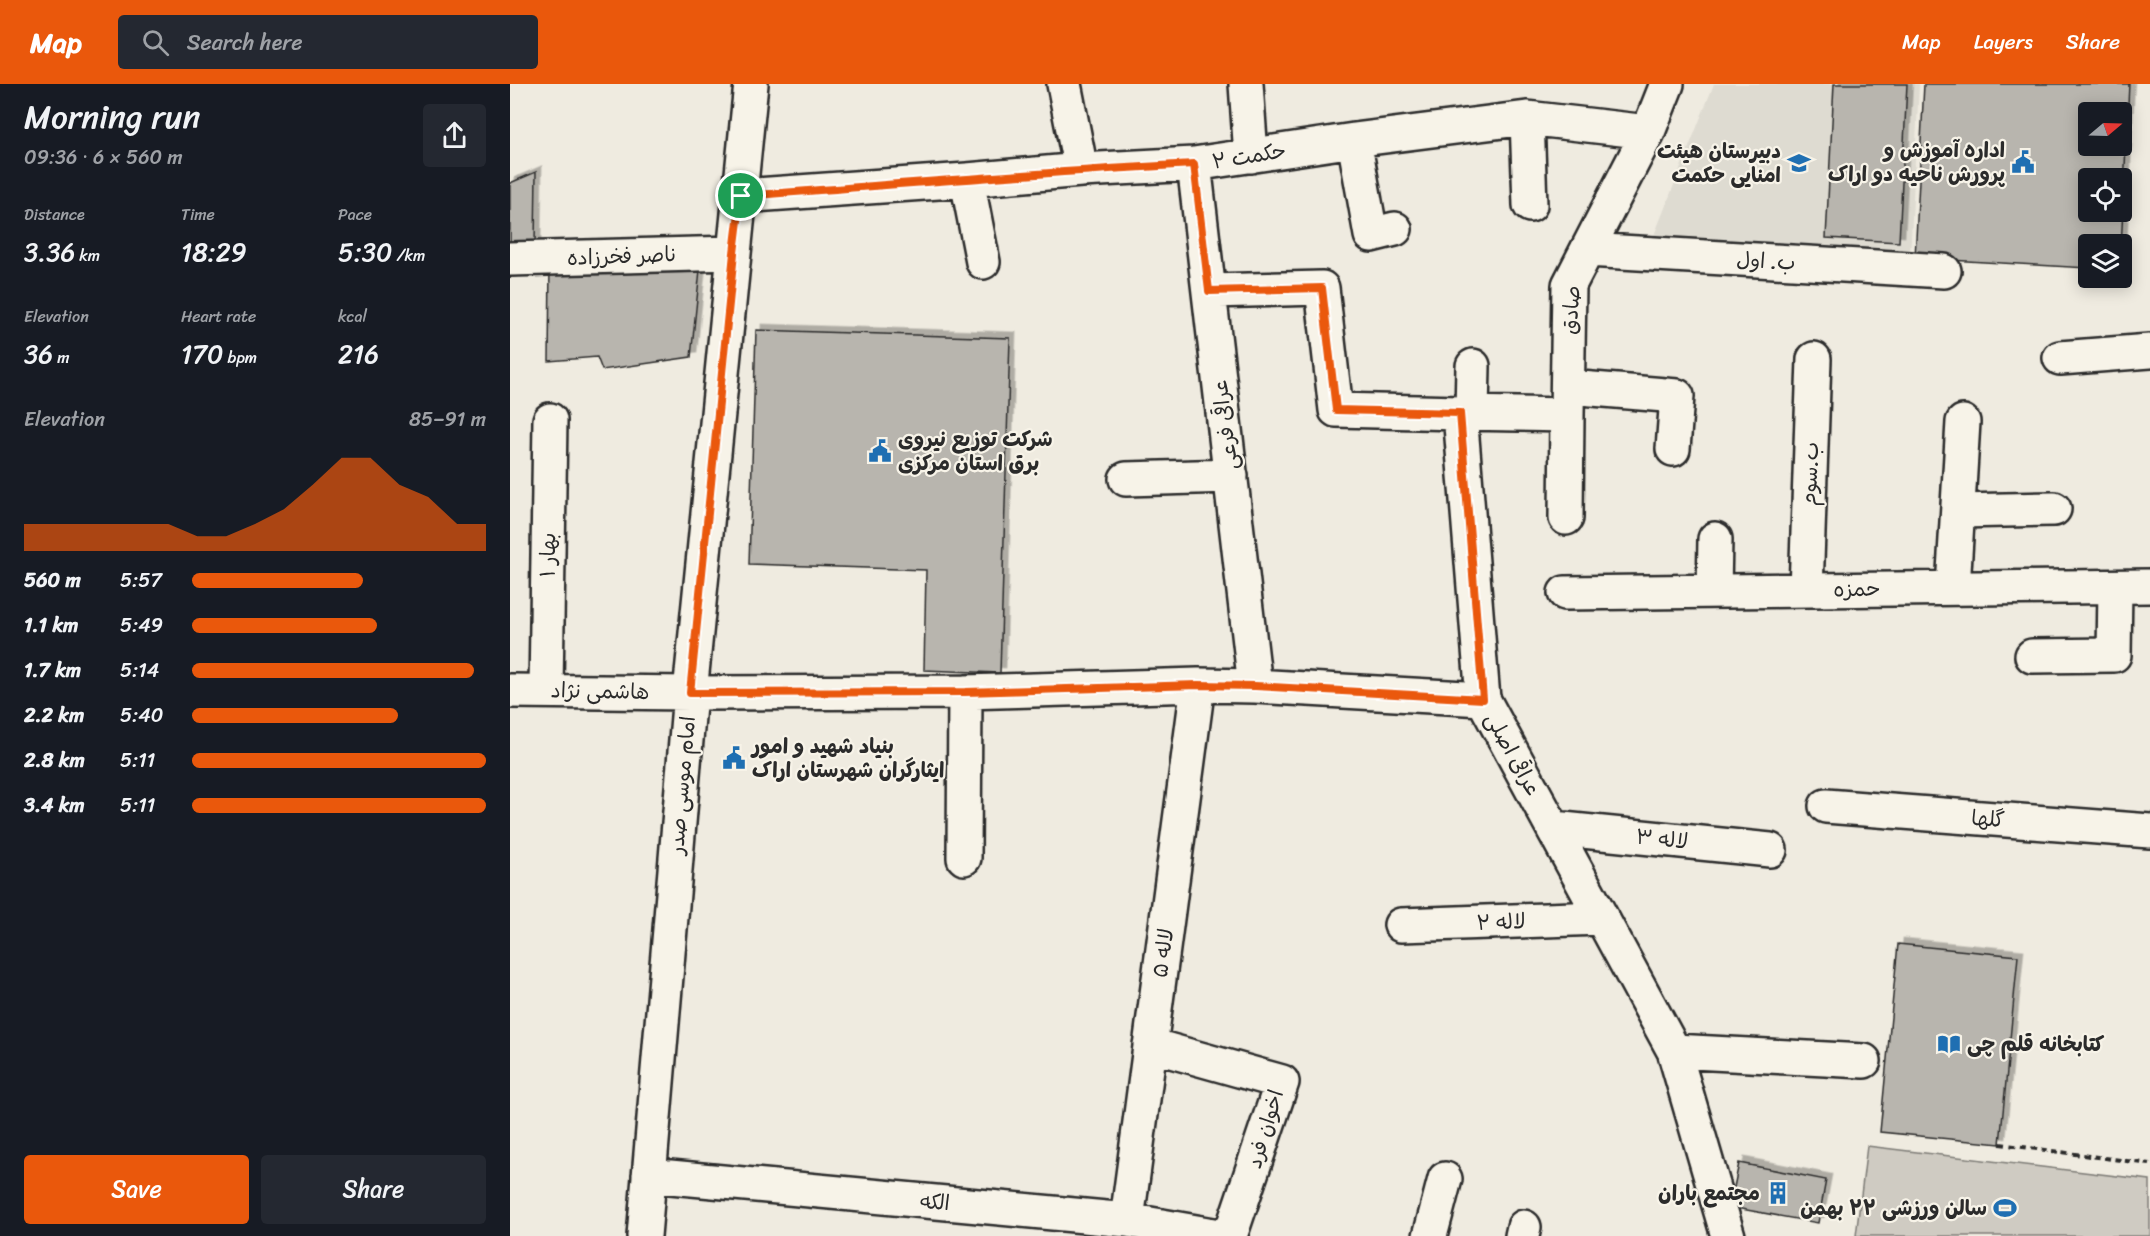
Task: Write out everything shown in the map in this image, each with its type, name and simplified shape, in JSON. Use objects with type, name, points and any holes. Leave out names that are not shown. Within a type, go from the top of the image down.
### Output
[{"type":"street","name":"امام موسی صدر","points":[[644,1236],[690,693],[751,84]]},
{"type":"street","points":[[1064,84],[1081,170]]},
{"type":"street","points":[[1246,84],[1251,156]]},
{"type":"street","name":"صادق","points":[[1566,518],[1569,285],[1648,132],[1667,84]]},
{"type":"street","name":"حکمت ۲","points":[[741,196],[1081,170],[1194,164],[1354,140],[1527,118],[1648,132]]},
{"type":"street","points":[[1527,118],[1530,205]]},
{"type":"street","points":[[1354,140],[1371,235],[1395,229]]},
{"type":"street","name":"عراقی فرعی","points":[[1194,164],[1255,686]]},
{"type":"street","points":[[967,180],[983,262]]},
{"type":"street","name":"ب. اول","points":[[1587,250],[1944,272]]},
{"type":"street","name":"ناصر فخرزاده","points":[[510,259],[734,253]]},
{"type":"street","points":[[1209,291],[1322,288],[1336,410],[1466,413],[1567,401],[1677,396],[1673,449]]},
{"type":"street","points":[[2060,358],[2150,351]]},
{"type":"street","name":"ب.سوم","points":[[1806,590],[1814,359]]},
{"type":"street","points":[[1473,366],[1466,413],[1483,699]]},
{"type":"street","name":"بهار ۱","points":[[546,690],[550,420]]},
{"type":"street","points":[[1953,588],[1963,422]]},
{"type":"street","points":[[1126,479],[1231,476]]},
{"type":"street","points":[[1958,511],[2054,509]]},
{"type":"street","points":[[1714,591],[1715,539]]},
{"type":"street","name":"حمزه","points":[[1565,593],[2150,586]]},
{"type":"street","points":[[2032,656],[2114,655],[2115,587]]},
{"type":"street","name":"عراقی اصلی","points":[[690,693],[965,692],[1198,685],[1483,699],[1674,1051],[1728,1236]]},
{"type":"street","name":"لاله ۵","points":[[1127,1220],[1198,685]]},
{"type":"street","name":"هاشمی نژاد","points":[[510,691],[690,693]]},
{"type":"street","points":[[964,858],[965,692]]},
{"type":"street","name":"گلها","points":[[1826,806],[2150,831]]},
{"type":"street","name":"لاله ۳","points":[[1553,828],[1770,850]]},
{"type":"street","name":"لاله ۲","points":[[1401,926],[1601,918]]},
{"type":"street","name":"اخوان فرد","points":[[1150,1045],[1282,1082],[1230,1236]]},
{"type":"street","points":[[1674,1051],[1864,1060]]},
{"type":"street","name":"الکه","points":[[649,1175],[1127,1220],[1219,1236]]},
{"type":"street","points":[[1430,1236],[1445,1179]]},
{"type":"path","points":[[2000,1144],[2150,1164]]},
{"type":"shaded area","name":"دبیرستان هیئت امنایی حکمت","points":[[1714,84],[1919,84],[1910,257],[1651,243]]},
{"type":"shaded area","name":"سالن ورزشی ۲۲ بهمن","points":[[1867,1146],[2150,1180],[2150,1236],[1856,1236]]},
{"type":"building","points":[[1834,84],[1907,84],[1899,242],[1826,238]]},
{"type":"building","name":"اداره آموزش و پرورش ناحیه دو اراک","points":[[1924,84],[2129,84],[2128,102],[2078,102],[2078,156],[2126,156],[2125,168],[2078,168],[2078,222],[2122,222],[2122,234],[2078,234],[2078,267],[1915,258]]},
{"type":"building","points":[[536,172],[535,245],[510,247],[510,183]]},
{"type":"building","points":[[701,260],[691,357],[602,370],[597,357],[549,361],[550,264]]},
{"type":"building","name":"شرکت توزیع نیروی برق استان مرکزی","points":[[756,330],[1010,338],[1000,673],[924,670],[926,570],[749,564]]},
{"type":"building","name":"کتابخانه قلم چی","points":[[1898,944],[2018,956],[2000,1144],[1880,1132]]},
{"type":"building","name":"مجتمع باران","points":[[1739,1163],[1826,1180],[1818,1223],[1730,1207]]},
{"type":"place","name":"اداره آموزش و پرورش ناحیه دو اراک","points":[[2023,162]]},
{"type":"place","name":"دبیرستان هیئت امنایی حکمت","points":[[1799,163]]},
{"type":"place","name":"شرکت توزیع نیروی برق استان مرکزی","points":[[880,451]]},
{"type":"place","name":"بنیاد شهید و امور ایثارگران شهرستان اراک","points":[[734,758]]},
{"type":"place","name":"کتابخانه قلم چی","points":[[1949,1044]]},
{"type":"place","name":"مجتمع باران","points":[[1778,1193]]},
{"type":"place","name":"سالن ورزشی ۲۲ بهمن","points":[[2005,1208]]},
{"type":"route","points":[[1194,164],[1209,291],[1322,288],[1336,410],[1460,413],[1483,699],[1198,685],[965,692],[690,693],[741,196],[1081,170],[1194,164]]}]
